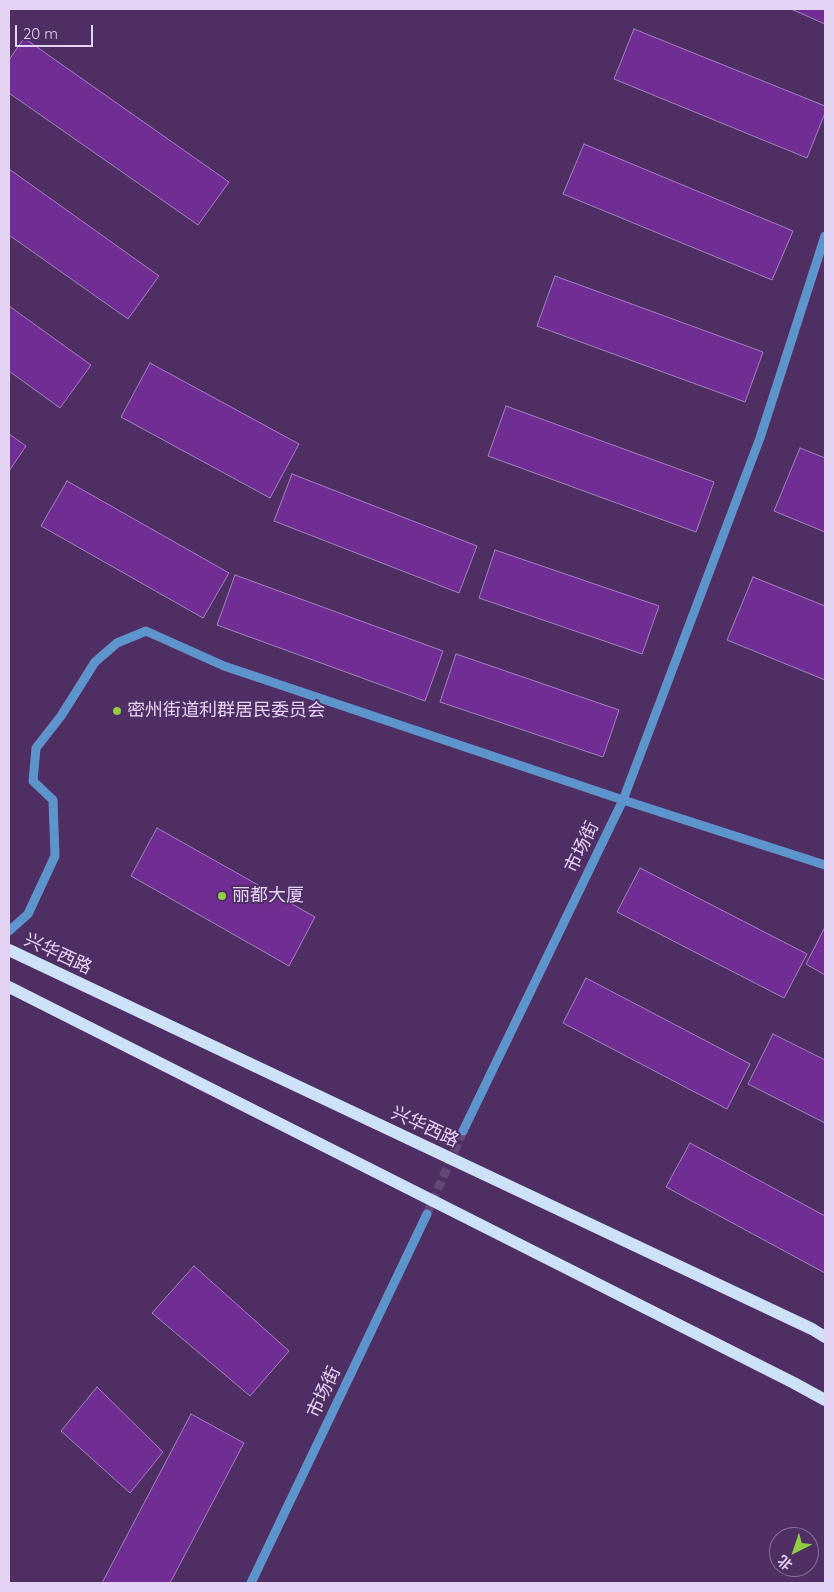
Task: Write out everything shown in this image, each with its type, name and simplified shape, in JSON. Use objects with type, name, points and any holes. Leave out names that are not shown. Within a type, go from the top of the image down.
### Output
[{"type":"main road","name":"兴华西路","points":[[9,950],[812,1328],[825,1337]]},
{"type":"main road","points":[[9,986],[825,1400]]},
{"type":"street","name":"市场街","points":[[463,1131],[623,800],[760,438],[825,236]]},
{"type":"street","points":[[9,931],[28,914],[54,856],[53,800],[33,781],[36,748],[61,716],[95,662],[117,643],[146,631],[224,666],[623,800],[825,865]]},
{"type":"street","name":"市场街","points":[[252,1583],[427,1214]]},
{"type":"building","points":[[791,9],[825,9],[825,24]]},
{"type":"building","points":[[634,29],[825,106],[825,113],[807,158],[614,79]]},
{"type":"building","points":[[24,38],[229,182],[198,225],[9,93],[9,60]]},
{"type":"building","points":[[584,144],[793,231],[772,280],[563,194]]},
{"type":"building","points":[[9,169],[159,276],[128,319],[9,235]]},
{"type":"building","points":[[555,276],[763,352],[745,402],[537,326]]},
{"type":"building","points":[[9,306],[91,365],[60,408],[9,371]]},
{"type":"building","points":[[150,363],[299,444],[270,498],[121,417]]},
{"type":"building","points":[[506,406],[714,482],[696,532],[488,456]]},
{"type":"building","points":[[9,434],[26,446],[9,471]]},
{"type":"building","points":[[800,448],[825,458],[825,532],[774,511]]},
{"type":"building","points":[[292,474],[477,546],[459,593],[274,521]]},
{"type":"building","points":[[67,481],[229,573],[203,618],[41,526]]},
{"type":"building","points":[[495,550],[659,606],[642,654],[479,598]]},
{"type":"building","points":[[235,575],[443,651],[425,701],[217,625]]},
{"type":"building","points":[[753,577],[825,606],[825,680],[727,640]]},
{"type":"building","points":[[456,654],[619,710],[603,757],[440,702]]},
{"type":"building","name":"丽都大厦","points":[[157,828],[315,917],[289,966],[131,876]]},
{"type":"building","points":[[640,868],[807,954],[784,998],[617,912]]},
{"type":"building","points":[[825,927],[825,975],[806,964]]},
{"type":"building","points":[[586,978],[750,1064],[727,1109],[563,1023]]},
{"type":"building","points":[[773,1034],[825,1060],[825,1123],[748,1084]]},
{"type":"building","points":[[690,1143],[825,1216],[825,1273],[666,1187]]},
{"type":"building","points":[[194,1266],[289,1351],[250,1396],[152,1313]]},
{"type":"building","points":[[97,1387],[163,1452],[130,1493],[61,1431]]},
{"type":"building","points":[[191,1414],[244,1443],[170,1583],[102,1583]]},
{"type":"tunnel","points":[[427,1214],[463,1131]]},
{"type":"place","name":"密州街道利群居民委员会","points":[[117,711]]},
{"type":"place","name":"丽都大厦","points":[[222,896]]}]
